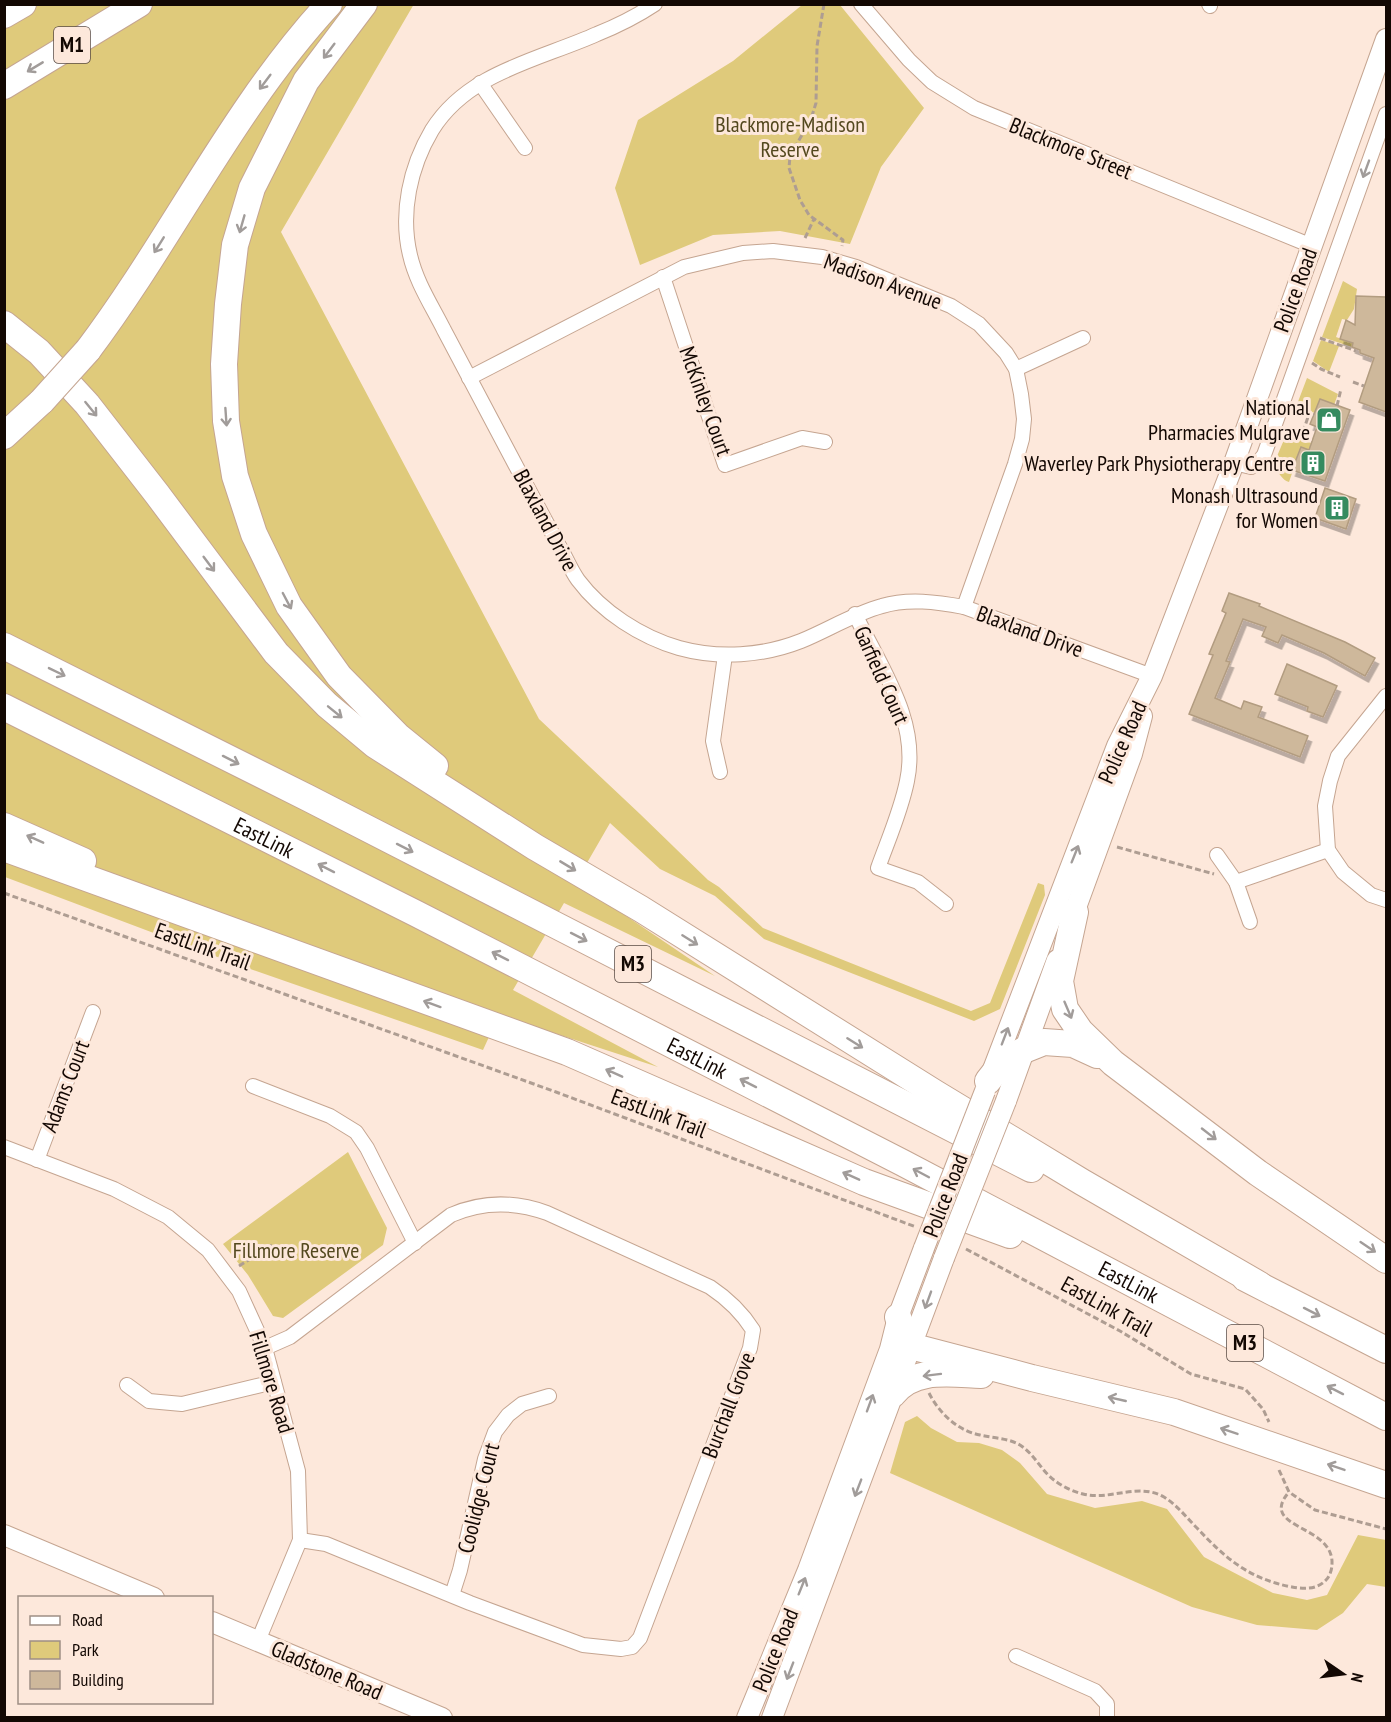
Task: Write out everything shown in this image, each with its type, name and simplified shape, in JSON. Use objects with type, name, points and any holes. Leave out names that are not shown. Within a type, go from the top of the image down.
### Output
[{"type":"highway","points":[[4,15],[23,4]]},
{"type":"highway","name":"M1","points":[[4,86],[139,4]]},
{"type":"highway","points":[[4,436],[42,401],[88,350],[138,279],[251,101],[280,62],[329,4]]},
{"type":"highway","points":[[364,4],[306,81],[252,188],[239,234],[228,304],[224,364],[225,421],[236,476],[254,534],[289,606],[339,676],[398,736],[535,846]]},
{"type":"highway","points":[[4,324],[39,352],[87,404],[276,653],[327,705],[375,745],[955,1105],[1260,1285]]},
{"type":"highway","name":"M3","points":[[4,646],[328,808],[1386,1350]]},
{"type":"highway","name":"EastLink","points":[[4,707],[458,935],[903,1163],[1386,1417]]},
{"type":"highway","points":[[4,826],[119,878],[320,963]]},
{"type":"highway","points":[[4,848],[567,1052],[864,1182],[1103,1269]]},
{"type":"highway","points":[[1075,912],[1060,981],[1065,1009],[1080,1031],[1113,1063],[1258,1173],[1386,1260]]},
{"type":"highway","points":[[987,1086],[1003,1062],[1044,1042],[1072,1044],[1113,1063]]},
{"type":"highway","points":[[898,1317],[903,1332],[918,1348],[1174,1412],[1386,1485]]},
{"type":"highway","points":[[893,1394],[908,1382],[931,1373],[1032,1378]]},
{"type":"main road","name":"Police Road","points":[[747,1718],[808,1570],[891,1349],[898,1317],[923,1238],[987,1086],[1118,746],[1152,676],[1234,463],[1386,39]]},
{"type":"main road","name":"Police Road","points":[[772,1718],[944,1257],[1006,1101],[1075,912],[1132,754],[1152,676]]},
{"type":"main road","points":[[4,1535],[149,1596]]},
{"type":"main road","name":"Gladstone Road","points":[[213,1622],[442,1718]]},
{"type":"street","name":"Blaxland Drive","points":[[655,4],[597,35],[501,72],[480,83],[444,114],[423,146],[409,192],[405,226],[415,274],[578,580],[614,617],[627,625],[681,648],[725,655],[775,650],[803,640],[855,614],[885,604],[935,602],[964,607],[1152,676]]},
{"type":"street","name":"Blackmore Street","points":[[861,4],[909,60],[932,82],[974,108],[1312,246]]},
{"type":"street","points":[[480,83],[525,148]]},
{"type":"street","points":[[1234,463],[1251,467],[1264,455],[1386,114]]},
{"type":"street","name":"Madison Avenue","points":[[469,378],[684,267],[743,253],[773,251],[822,257],[856,267],[951,306],[970,317],[990,334],[1006,353],[1016,369],[1024,419],[1022,439],[1015,464],[964,607]]},
{"type":"street","name":"McKinley Court","points":[[663,277],[725,465],[802,438],[825,442]]},
{"type":"street","points":[[1016,369],[1083,338]]},
{"type":"street","points":[[1277,341],[1296,366]]},
{"type":"street","name":"Garfield Court","points":[[855,614],[902,708],[910,747],[908,779],[878,868],[918,882],[946,903]]},
{"type":"street","points":[[720,772],[713,741],[725,655]]},
{"type":"street","points":[[1386,696],[1338,756],[1325,806],[1328,850],[1343,872],[1371,894],[1386,900]]},
{"type":"street","points":[[1235,881],[1328,850]]},
{"type":"street","points":[[1217,855],[1235,881],[1250,922]]},
{"type":"street","name":"Adams Court","points":[[37,1160],[93,1012]]},
{"type":"street","points":[[253,1086],[322,1112],[346,1124],[356,1132],[367,1148],[415,1243]]},
{"type":"street","name":"Fillmore Road","points":[[4,1147],[114,1189],[168,1217],[208,1250],[239,1291],[265,1348],[298,1471],[300,1540],[258,1641]]},
{"type":"street","name":"Burchall Grove","points":[[265,1348],[290,1337],[451,1215],[468,1207],[493,1203],[527,1205],[710,1287],[742,1312],[753,1330],[750,1348],[640,1638],[632,1647],[621,1649],[583,1645],[326,1544],[300,1540]]},
{"type":"street","points":[[127,1385],[149,1401],[182,1404],[274,1382]]},
{"type":"street","name":"Coolidge Court","points":[[452,1595],[460,1570],[484,1459],[495,1432],[508,1415],[522,1404],[549,1396]]},
{"type":"street","points":[[1016,1656],[1095,1690],[1107,1704],[1107,1718]]},
{"type":"path","points":[[824,4],[817,46],[816,103],[811,119],[790,156],[789,168],[800,200],[814,219],[843,240],[842,246]]},
{"type":"path","points":[[805,238],[814,219]]},
{"type":"path","points":[[1320,338],[1356,351]]},
{"type":"path","points":[[1311,362],[1340,377]]},
{"type":"path","points":[[1353,382],[1364,386]]},
{"type":"path","points":[[1337,406],[1341,389]]},
{"type":"path","points":[[1294,409],[1312,415],[1303,432]]},
{"type":"path","points":[[1100,842],[1235,881]]},
{"type":"path","name":"EastLink Trail","points":[[4,893],[545,1088],[923,1238]]},
{"type":"path","points":[[239,1266],[272,1245]]},
{"type":"path","name":"EastLink Trail","points":[[964,1248],[1120,1331],[1191,1374],[1245,1389],[1263,1409],[1269,1422]]},
{"type":"path","points":[[925,1384],[935,1404],[948,1419],[977,1435],[1001,1438],[1019,1444],[1056,1482],[1070,1490],[1100,1496],[1137,1490],[1162,1496],[1174,1504],[1222,1555],[1243,1569],[1279,1584],[1315,1588],[1326,1580],[1332,1570],[1333,1554],[1319,1537],[1286,1520],[1281,1510],[1282,1500],[1289,1492]]},
{"type":"path","points":[[1278,1467],[1289,1492],[1315,1510],[1386,1529]]},
{"type":"green space","points":[[414,4],[281,232],[539,719],[708,880],[719,887],[763,928],[971,1011],[990,1003],[1038,883],[1044,885],[1045,895],[1000,1009],[974,1021],[764,939],[715,896],[660,869],[610,823],[576,882],[715,976],[564,903],[513,990],[658,1067],[499,1015],[483,1050],[236,964],[5,877],[5,5]]},
{"type":"green space","name":"Blackmore-Madison Reserve","points":[[802,5],[840,5],[924,108],[881,167],[850,244],[780,231],[713,235],[640,265],[615,188],[638,120],[733,61]]},
{"type":"green space","points":[[1343,281],[1357,289],[1354,309],[1347,320],[1342,319],[1336,337],[1353,343],[1352,347],[1322,337]]},
{"type":"green space","points":[[1321,340],[1339,346],[1329,372],[1313,361]]},
{"type":"green space","points":[[1307,378],[1338,394],[1334,405],[1320,399],[1315,413],[1296,407]]},
{"type":"green space","points":[[1286,435],[1311,443],[1309,450],[1301,447],[1289,482],[1272,468]]},
{"type":"green space","name":"Fillmore Reserve","points":[[348,1152],[387,1228],[383,1245],[283,1318],[273,1316],[248,1275],[223,1244]]},
{"type":"green space","points":[[917,1416],[931,1428],[957,1442],[979,1443],[1002,1450],[1020,1463],[1047,1494],[1095,1508],[1142,1501],[1167,1509],[1204,1557],[1273,1593],[1307,1600],[1327,1595],[1358,1535],[1386,1540],[1386,1587],[1367,1584],[1343,1613],[1317,1630],[1257,1625],[1192,1607],[890,1473],[905,1422]]},
{"type":"building","points":[[1356,296],[1386,297],[1386,412],[1359,402],[1374,358],[1360,353],[1360,350],[1352,347],[1353,343],[1340,339],[1346,320],[1355,325]]},
{"type":"building","points":[[1320,399],[1350,410],[1325,481],[1292,470],[1301,447],[1309,450],[1317,427],[1310,424]]},
{"type":"building","name":"Monash Ultrasound for Women","points":[[1325,488],[1356,499],[1346,529],[1315,518]]},
{"type":"building","points":[[1229,593],[1260,604],[1259,606],[1345,642],[1375,658],[1365,676],[1324,653],[1282,635],[1278,643],[1262,636],[1266,627],[1243,619],[1226,661],[1230,662],[1215,698],[1241,709],[1244,701],[1262,707],[1258,717],[1308,736],[1300,757],[1189,714],[1213,655],[1209,654],[1226,613],[1222,611]]},
{"type":"building","points":[[1287,664],[1337,686],[1323,717],[1307,711],[1308,707],[1275,694]]},
{"type":"place","name":"National Pharmacies Mulgrave","points":[[1329,420]]},
{"type":"place","name":"Waverley Park Physiotherapy Centre","points":[[1313,463]]},
{"type":"place","name":"Monash Ultrasound for Women","points":[[1337,508]]}]
